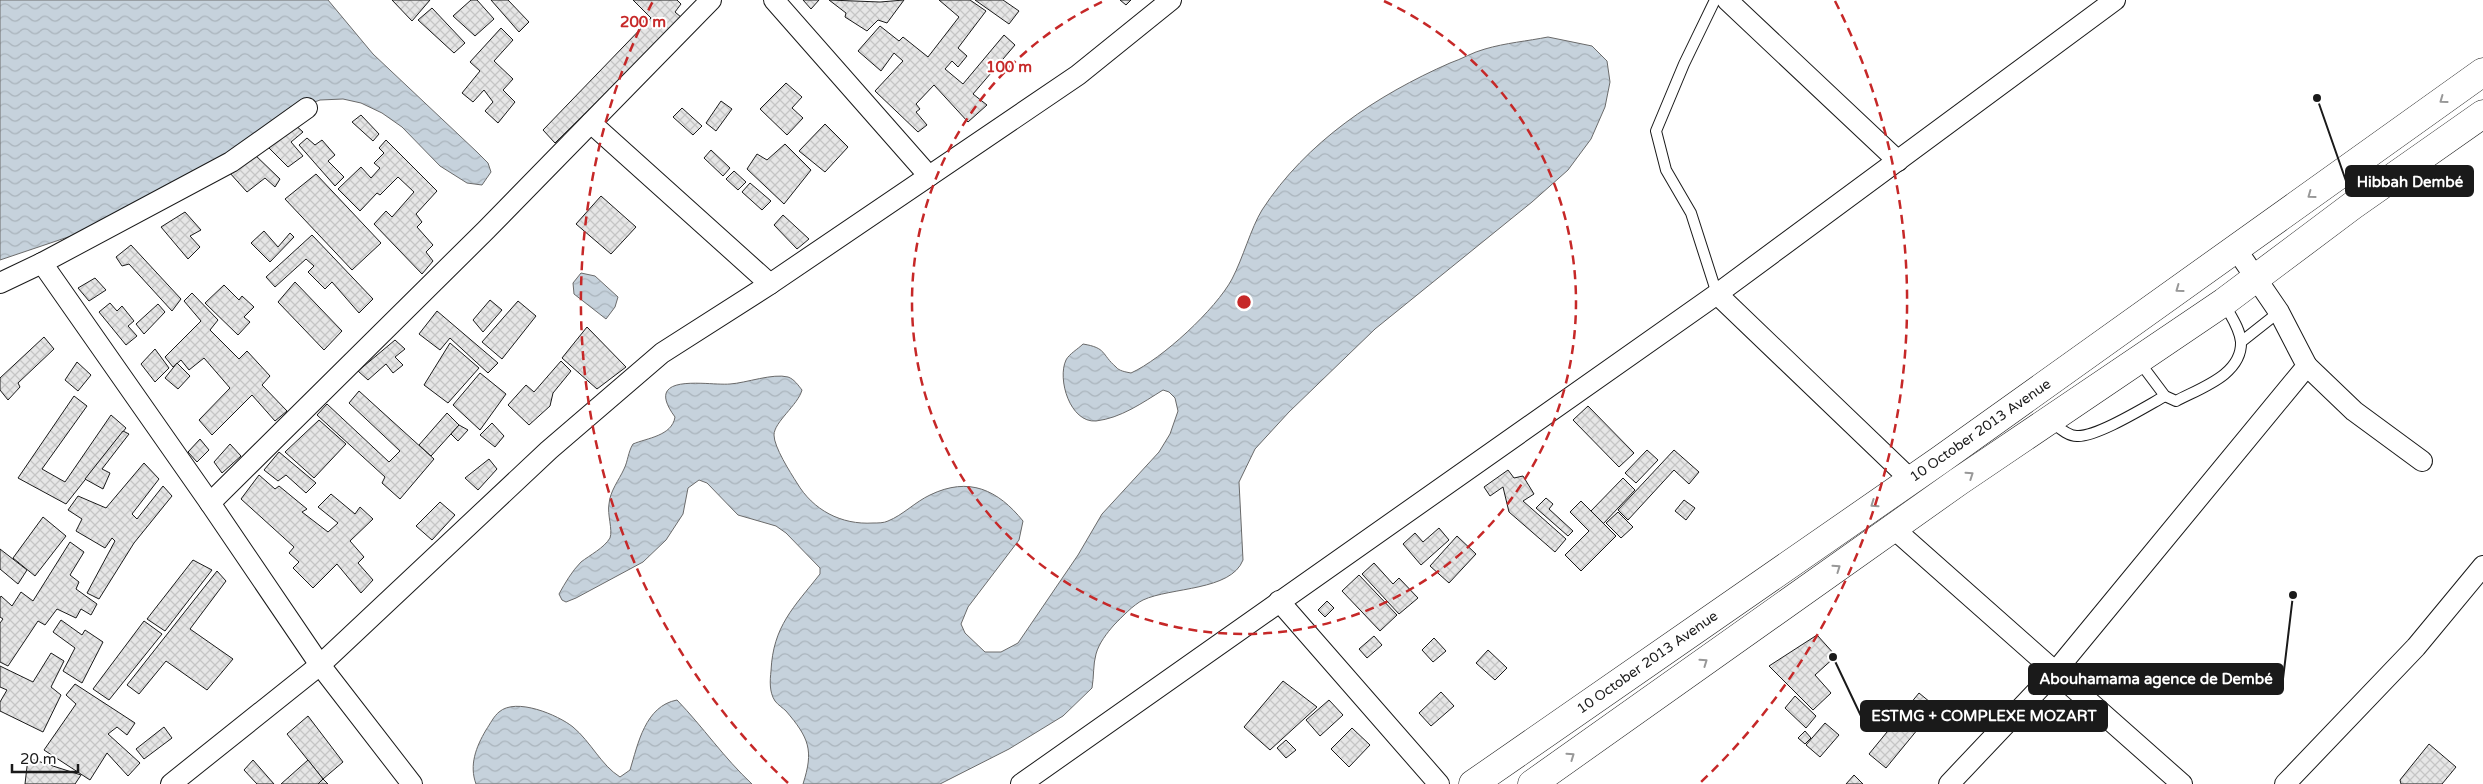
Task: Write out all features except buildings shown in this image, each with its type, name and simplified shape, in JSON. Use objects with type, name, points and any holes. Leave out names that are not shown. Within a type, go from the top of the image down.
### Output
[{"type":"highway","name":"10 October 2013 Avenue","points":[[1473,784],[1940,460],[2483,72]]},
{"type":"highway","points":[[1532,784],[1893,528],[2224,302],[2352,206],[2483,114]]},
{"type":"street","points":[[210,503],[591,123],[711,0]]},
{"type":"street","points":[[774,0],[929,176]]},
{"type":"street","points":[[171,784],[320,665],[550,450],[662,353],[770,284],[1078,75],[1171,0]]},
{"type":"street","points":[[1727,0],[1898,161]]},
{"type":"street","points":[[1021,784],[1716,294],[2115,0]]},
{"type":"street","points":[[0,283],[42,263],[231,162],[308,108]]},
{"type":"street","points":[[591,123],[770,284]]},
{"type":"street","points":[[2236,249],[2279,312],[2307,366],[2354,411],[2422,461]]},
{"type":"street","points":[[42,263],[210,503],[320,665],[412,784]]},
{"type":"street","points":[[1716,294],[1910,479]]},
{"type":"street","points":[[1949,784],[2055,672],[2307,366]]},
{"type":"street","points":[[1893,528],[2182,784]]},
{"type":"street","points":[[2285,784],[2416,647],[2483,566]]},
{"type":"street","points":[[1279,601],[1439,784]]},
{"type":"lane","points":[[1715,0],[1684,64],[1656,132],[1666,170],[1691,213],[1716,294]]},
{"type":"lane","points":[[2138,360],[2165,396],[2176,401],[2228,373],[2237,360],[2241,342],[2237,328],[2224,302]]},
{"type":"lane","points":[[2241,342],[2279,312]]},
{"type":"lane","points":[[2049,420],[2070,434],[2077,436],[2095,433],[2165,396]]},
{"type":"water","points":[[0,0],[328,0],[373,54],[488,163],[491,172],[482,185],[467,183],[440,166],[402,127],[382,113],[361,103],[343,99],[320,100],[304,106],[260,138],[80,233],[0,260]]},
{"type":"water","points":[[1548,37],[1592,46],[1607,61],[1610,82],[1605,107],[1591,139],[1568,170],[1532,202],[1375,329],[1289,412],[1255,449],[1239,482],[1243,560],[1236,570],[1226,578],[1213,583],[1155,596],[1135,605],[1114,625],[1099,646],[1095,658],[1092,688],[1063,716],[1009,749],[940,784],[803,784],[809,753],[807,745],[794,720],[776,702],[770,686],[773,655],[781,629],[786,618],[820,574],[820,568],[786,533],[776,526],[738,515],[707,483],[699,480],[688,488],[683,514],[666,540],[643,562],[576,598],[566,602],[562,600],[559,594],[575,569],[610,538],[610,499],[633,444],[664,432],[673,423],[675,417],[667,402],[666,393],[672,387],[682,384],[730,384],[782,376],[792,379],[802,390],[796,402],[775,430],[774,435],[779,453],[804,493],[811,501],[829,514],[861,523],[885,522],[919,501],[944,489],[970,487],[982,489],[993,494],[1023,521],[1019,540],[968,607],[961,624],[965,633],[985,652],[1001,652],[1018,643],[1078,555],[1102,514],[1159,452],[1170,434],[1178,411],[1175,398],[1169,392],[1163,390],[1114,417],[1096,421],[1087,420],[1073,408],[1065,388],[1064,368],[1069,356],[1083,344],[1096,347],[1117,368],[1131,373],[1158,357],[1201,318],[1224,291],[1240,262],[1254,225],[1280,185],[1322,142],[1345,123],[1396,90],[1450,63],[1493,47]]},
{"type":"water","points":[[581,273],[595,276],[618,297],[615,307],[606,319],[574,294],[573,283]]},
{"type":"water","points":[[677,700],[732,764],[752,784],[476,784],[473,763],[479,743],[495,716],[506,708],[526,707],[558,717],[573,727],[607,766],[620,777],[630,770],[640,738],[650,718],[666,704]]},
{"type":"place","name":"Hibbah Dembé","points":[[2317,98]]},
{"type":"place","name":"Abouhamama agence de Dembé","points":[[2293,595]]},
{"type":"place","name":"ESTMG + COMPLEXE MOZART","points":[[1833,657]]}]
